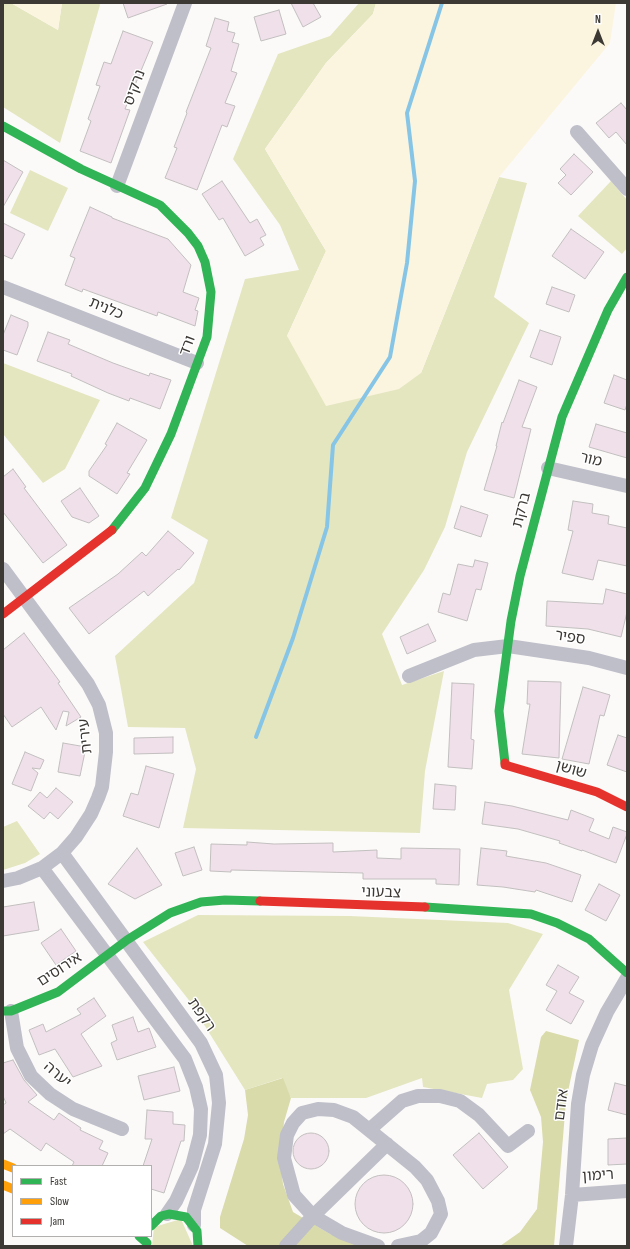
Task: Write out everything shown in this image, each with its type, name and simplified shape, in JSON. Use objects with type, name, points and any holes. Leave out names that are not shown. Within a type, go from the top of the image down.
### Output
[{"type":"street","name":"נרקיס","points":[[117,186],[185,3]]},
{"type":"street","name":"ורד","points":[[3,126],[81,170],[160,205],[188,233],[205,262],[211,292],[211,312],[207,337],[159,462],[145,488],[118,525],[99,542],[3,614]]},
{"type":"street","points":[[577,132],[627,189]]},
{"type":"street","name":"ברקת","points":[[505,765],[499,711],[520,576],[562,417],[580,372],[608,310],[625,284]]},
{"type":"street","name":"כלנית","points":[[3,287],[197,363]]},
{"type":"street","name":"מור","points":[[548,468],[627,486]]},
{"type":"street","name":"עירית","points":[[3,568],[24,599],[88,684],[99,705],[104,722],[106,752],[102,787],[84,825],[62,853],[42,868],[18,878],[3,881]]},
{"type":"street","name":"ספיר","points":[[409,676],[474,650],[508,646],[588,658],[627,668]]},
{"type":"street","name":"שושן","points":[[505,765],[597,792],[627,807]]},
{"type":"street","name":"רקפת","points":[[62,853],[127,940],[197,1038],[216,1075],[219,1103],[216,1144],[194,1210],[194,1225]]},
{"type":"street","points":[[42,868],[185,1059],[196,1087],[201,1109],[200,1135],[192,1166],[176,1201],[156,1220]]},
{"type":"street","name":"צבעוני","points":[[127,940],[170,913],[201,902],[225,900],[466,909],[531,914],[557,923],[588,939],[627,972]]},
{"type":"street","name":"אירוסים","points":[[7,1011],[58,992],[127,940]]},
{"type":"street","name":"אודם","points":[[566,1246],[572,1195],[578,1104],[583,1075],[592,1046],[607,1012],[627,978]]},
{"type":"street","name":"יערה","points":[[7,1011],[17,1048],[31,1076],[50,1094],[73,1108],[122,1129]]},
{"type":"street","points":[[369,1130],[402,1101],[418,1096],[440,1096],[460,1101],[479,1115],[508,1146],[528,1130]]},
{"type":"street","points":[[378,1246],[342,1233],[313,1216],[294,1195],[284,1158],[287,1136],[293,1123],[302,1113],[318,1109],[334,1110],[353,1117],[415,1167],[427,1180],[438,1200],[441,1214],[431,1233],[421,1241],[398,1246]]},
{"type":"street","points":[[286,1246],[313,1216],[387,1144]]},
{"type":"street","name":"רימון","points":[[572,1195],[627,1191]]},
{"type":"street","points":[[156,1220],[178,1214],[186,1217],[194,1225],[198,1243],[207,1246]]},
{"type":"green space","points":[[3,3],[11,3],[58,30],[62,3],[99,3],[100,5],[60,143],[3,107]]},
{"type":"green space","points":[[359,3],[376,3],[373,14],[326,63],[265,149],[326,251],[287,336],[421,373],[499,177],[527,183],[494,297],[529,323],[467,452],[445,527],[424,570],[382,634],[402,685],[444,671],[425,771],[420,833],[183,828],[196,769],[185,728],[128,727],[115,656],[194,583],[208,540],[171,518],[245,279],[299,270],[280,225],[233,159],[278,54],[330,36]]},
{"type":"green space","points":[[30,170],[68,188],[48,231],[10,213]]},
{"type":"green space","points":[[611,181],[627,200],[627,248],[622,254],[578,216]]},
{"type":"green space","points":[[3,363],[100,400],[65,469],[43,483],[3,434]]},
{"type":"green space","points":[[17,821],[40,854],[25,863],[3,870],[3,827]]},
{"type":"green space","points":[[198,915],[350,916],[508,923],[543,934],[509,990],[523,1069],[513,1080],[487,1084],[482,1098],[423,1087],[422,1078],[366,1098],[291,1098],[282,1078],[245,1090],[188,999],[143,942]]},
{"type":"green space","points":[[546,1031],[579,1040],[566,1101],[554,1246],[500,1246],[520,1232],[537,1209],[543,1142],[541,1117],[530,1090],[541,1037]]},
{"type":"green space","points":[[283,1078],[291,1098],[284,1122],[280,1158],[283,1184],[293,1212],[330,1234],[363,1246],[248,1246],[220,1228],[220,1217],[244,1139],[248,1115],[245,1090]]},
{"type":"green space","points":[[181,1219],[193,1246],[152,1246],[154,1227]]},
{"type":"sand","points":[[11,3],[62,3],[58,30]]},
{"type":"sand","points":[[376,3],[616,3],[610,43],[499,177],[421,373],[399,389],[326,406],[287,336],[326,251],[265,149],[326,63],[373,14]]},
{"type":"building","points":[[123,3],[166,3],[167,4],[128,18]]},
{"type":"building","points":[[291,3],[313,3],[321,17],[303,27]]},
{"type":"building","points":[[279,10],[286,34],[261,41],[254,17]]},
{"type":"building","points":[[215,18],[229,22],[227,31],[235,33],[232,42],[239,44],[231,71],[237,73],[225,103],[235,106],[227,127],[222,125],[197,190],[165,178],[177,148],[174,147],[187,113],[186,112],[211,48],[206,46]]},
{"type":"building","points":[[123,31],[153,42],[125,109],[130,110],[111,163],[80,151],[91,121],[88,119],[100,86],[96,85],[104,62],[111,64]]},
{"type":"building","points":[[621,103],[627,110],[627,145],[616,132],[609,138],[596,123]]},
{"type":"building","points":[[574,154],[593,172],[571,195],[558,183],[566,175],[560,169]]},
{"type":"building","points":[[3,160],[23,172],[3,207]]},
{"type":"building","points":[[222,181],[250,223],[257,219],[266,235],[260,238],[264,245],[245,256],[223,218],[219,220],[202,194]]},
{"type":"building","points":[[90,207],[112,218],[168,239],[191,265],[183,292],[199,298],[195,310],[198,311],[195,326],[158,312],[157,316],[83,289],[82,292],[65,285],[75,258],[70,256]]},
{"type":"building","points":[[3,223],[25,234],[12,259],[3,255]]},
{"type":"building","points":[[571,229],[604,252],[585,279],[552,256]]},
{"type":"building","points":[[552,287],[575,295],[569,312],[546,304]]},
{"type":"building","points":[[11,315],[28,322],[28,326],[17,355],[3,350],[3,335]]},
{"type":"building","points":[[540,330],[561,337],[552,365],[530,357]]},
{"type":"building","points":[[48,332],[70,340],[68,344],[113,363],[149,376],[150,373],[171,380],[160,409],[130,398],[129,401],[108,393],[71,376],[72,374],[37,361]]},
{"type":"building","points":[[614,375],[627,380],[627,404],[625,410],[604,403]]},
{"type":"building","points":[[519,380],[537,387],[522,427],[531,429],[514,498],[484,490],[497,446],[502,422],[503,423]]},
{"type":"building","points":[[117,423],[147,440],[127,473],[130,474],[117,494],[89,476],[89,471],[107,445],[105,444]]},
{"type":"building","points":[[596,424],[627,433],[627,458],[589,447]]},
{"type":"building","points":[[13,469],[26,487],[24,488],[67,545],[43,563],[3,512],[3,477]]},
{"type":"building","points":[[80,488],[99,516],[89,523],[72,517],[61,501]]},
{"type":"building","points":[[573,501],[593,504],[592,513],[609,516],[608,524],[627,528],[627,566],[598,560],[593,580],[562,573],[573,531],[568,530]]},
{"type":"building","points":[[461,506],[488,515],[481,537],[454,528]]},
{"type":"building","points":[[168,531],[194,553],[179,570],[178,569],[148,596],[144,591],[89,634],[69,608],[118,574],[142,552],[146,556]]},
{"type":"building","points":[[475,560],[488,563],[481,590],[476,589],[467,621],[438,612],[443,593],[450,595],[458,564],[473,567]]},
{"type":"building","points":[[606,589],[627,594],[627,612],[621,637],[588,629],[546,626],[547,601],[603,604]]},
{"type":"building","points":[[428,624],[436,641],[407,654],[400,637]]},
{"type":"building","points":[[24,633],[60,682],[58,683],[81,717],[66,726],[69,712],[63,711],[56,730],[41,707],[12,727],[3,714],[3,650]]},
{"type":"building","points":[[528,681],[561,682],[559,758],[522,754],[530,704],[527,704]]},
{"type":"building","points":[[452,683],[474,684],[471,739],[474,740],[472,769],[448,767]]},
{"type":"building","points":[[583,687],[610,695],[604,716],[600,715],[589,764],[562,759]]},
{"type":"building","points":[[618,735],[627,738],[627,772],[607,765]]},
{"type":"building","points":[[173,737],[173,753],[134,754],[134,738]]},
{"type":"building","points":[[63,743],[86,747],[80,776],[58,772]]},
{"type":"building","points":[[25,752],[44,760],[40,769],[32,768],[38,773],[31,791],[12,784]]},
{"type":"building","points":[[146,766],[174,774],[159,828],[123,816],[131,793],[138,795]]},
{"type":"building","points":[[435,784],[456,786],[455,810],[433,809]]},
{"type":"building","points":[[56,788],[73,802],[58,819],[50,812],[44,819],[28,806],[40,792],[47,798]]},
{"type":"building","points":[[485,802],[512,806],[568,820],[571,810],[594,819],[589,831],[609,839],[613,827],[627,832],[627,834],[616,863],[559,843],[560,841],[518,829],[482,824]]},
{"type":"building","points":[[247,842],[274,844],[333,843],[333,852],[377,850],[377,858],[401,859],[401,848],[460,849],[459,885],[436,884],[436,879],[363,879],[363,873],[231,870],[231,872],[210,871],[211,844],[247,845]]},
{"type":"building","points":[[194,847],[202,870],[183,876],[175,853]]},
{"type":"building","points":[[137,848],[162,885],[135,899],[108,884]]},
{"type":"building","points":[[481,848],[507,851],[506,856],[546,863],[581,875],[572,902],[536,890],[535,892],[477,885]]},
{"type":"building","points":[[599,884],[620,895],[606,921],[585,910]]},
{"type":"building","points":[[34,902],[39,930],[3,936],[3,907]]},
{"type":"building","points":[[61,929],[76,951],[56,965],[41,943]]},
{"type":"building","points":[[558,965],[579,977],[569,993],[584,1001],[571,1024],[546,1010],[557,991],[546,985]]},
{"type":"building","points":[[94,998],[106,1016],[81,1034],[102,1066],[73,1077],[55,1049],[39,1055],[29,1030],[43,1024],[46,1032],[81,1014],[77,1009]]},
{"type":"building","points":[[133,1017],[138,1032],[149,1028],[156,1047],[117,1060],[111,1043],[117,1040],[112,1025]]},
{"type":"building","points":[[13,1060],[24,1080],[37,1095],[28,1102],[54,1120],[59,1113],[81,1128],[80,1130],[103,1141],[99,1149],[108,1153],[102,1165],[72,1165],[74,1162],[46,1143],[41,1151],[10,1129],[3,1134],[3,1105],[6,1103],[3,1096],[3,1063]]},
{"type":"building","points":[[174,1067],[180,1091],[144,1100],[138,1076]]},
{"type":"building","points":[[615,1083],[627,1086],[627,1115],[608,1110]]},
{"type":"building","points":[[147,1110],[173,1112],[173,1124],[185,1125],[184,1141],[181,1141],[164,1193],[152,1189],[152,1165],[143,1165],[152,1139],[145,1139]]},
{"type":"building","points":[[315,1133],[324,1138],[328,1144],[328,1158],[324,1164],[315,1169],[307,1169],[298,1164],[294,1158],[293,1147],[298,1138],[304,1134]]},
{"type":"building","points":[[479,1133],[508,1167],[483,1189],[453,1155]]},
{"type":"building","points":[[627,1138],[627,1164],[608,1165],[608,1139]]},
{"type":"building","points":[[378,1175],[390,1175],[405,1183],[413,1198],[413,1210],[405,1225],[390,1233],[378,1233],[363,1225],[355,1210],[355,1198],[363,1183]]},
{"type":"waterway","points":[[256,737],[293,638],[327,527],[333,445],[390,357],[407,263],[415,181],[407,113],[442,3]]},
{"type":"traffic: fast","points":[[3,126],[81,169],[160,205],[188,233],[198,246],[205,262],[211,292],[207,337],[171,434],[145,488],[112,530]]},
{"type":"traffic: fast","points":[[505,763],[499,711],[511,621],[520,576],[562,417],[608,310],[627,277]]},
{"type":"traffic: fast","points":[[3,1011],[11,1011],[58,992],[127,940],[170,913],[201,902],[225,900],[260,901]]},
{"type":"traffic: fast","points":[[425,907],[531,914],[557,923],[589,939],[627,973]]},
{"type":"traffic: fast","points":[[152,1225],[161,1216],[169,1214],[186,1217],[197,1231],[198,1246]]},
{"type":"traffic: fast","points":[[140,1237],[147,1243]]},
{"type":"traffic: slow","points":[[3,1164],[12,1168]]},
{"type":"traffic: slow","points":[[3,1185],[12,1189]]},
{"type":"traffic: jam","points":[[3,614],[112,530]]},
{"type":"traffic: jam","points":[[505,763],[505,765],[597,792],[627,807]]},
{"type":"traffic: jam","points":[[260,901],[425,907]]}]
